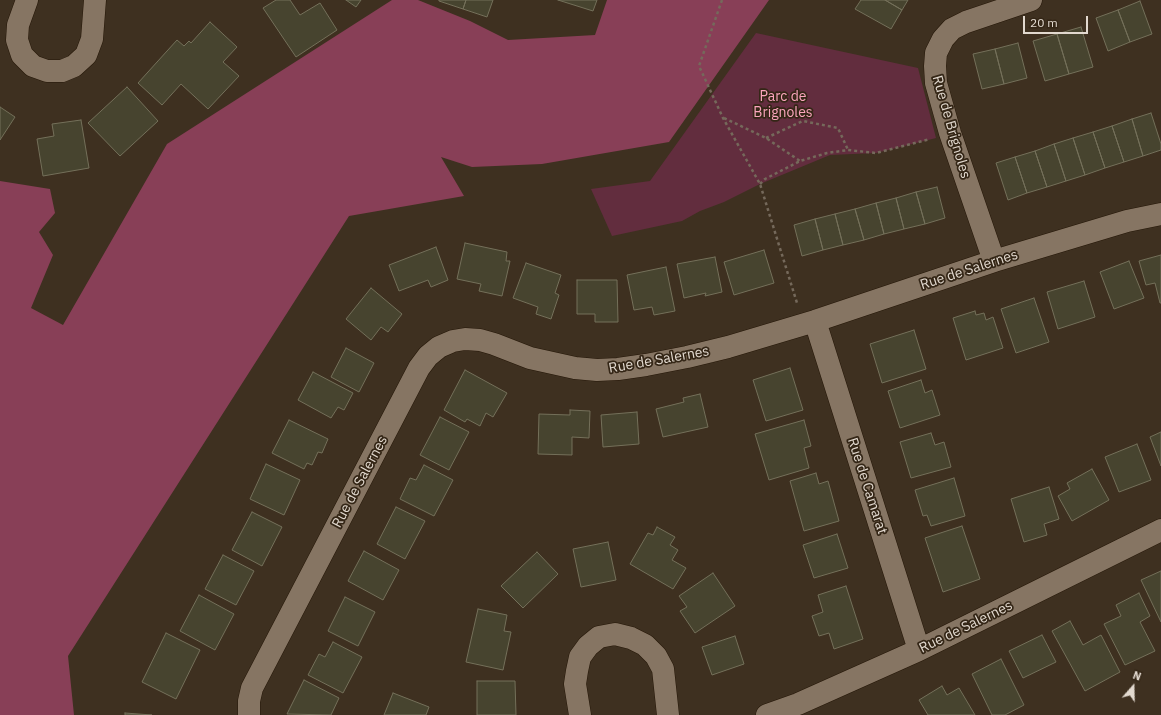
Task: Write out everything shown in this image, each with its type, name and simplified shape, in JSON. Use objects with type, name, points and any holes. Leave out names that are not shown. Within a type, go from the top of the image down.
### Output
[{"type":"street","points":[[27,0],[18,25],[17,40],[22,54],[33,66],[47,71],[62,71],[74,66],[86,55],[92,39],[95,0]]},
{"type":"street","name":"Rue de Brignoles","points":[[994,261],[950,134],[936,83],[934,66],[936,53],[942,39],[952,29],[966,22],[1031,0]]},
{"type":"street","name":"Rue de Salernes","points":[[249,715],[249,701],[252,688],[419,368],[428,356],[439,347],[453,341],[465,339],[480,340],[530,358],[563,366],[597,370],[618,369],[687,357],[728,347],[810,323],[994,261],[1127,221],[1161,214]]},
{"type":"street","name":"Rue de Camarat","points":[[810,323],[919,650]]},
{"type":"street","name":"Rue de Salernes","points":[[767,715],[798,704],[919,650],[1161,530]]},
{"type":"street","points":[[580,715],[576,684],[580,657],[588,646],[599,637],[615,634],[631,638],[645,645],[656,656],[663,668],[668,715]]},
{"type":"path","points":[[722,0],[699,66],[723,118],[760,184],[810,323]]},
{"type":"path","points":[[723,118],[766,138],[800,161]]},
{"type":"path","points":[[766,138],[804,121],[838,128],[848,150]]},
{"type":"path","points":[[760,184],[765,179],[800,161],[827,153],[848,150],[876,153],[950,134]]},
{"type":"green space","name":"Parc de Brignoles","points":[[756,33],[918,68],[936,138],[876,153],[830,155],[760,184],[724,202],[700,211],[682,221],[612,236],[591,189],[650,181]]},
{"type":"shaded area","points":[[392,0],[418,0],[470,21],[508,40],[595,35],[607,0],[769,0],[669,142],[542,164],[472,167],[441,157],[464,196],[349,216],[68,656],[74,715],[0,715],[0,181],[50,189],[55,213],[39,232],[53,255],[31,308],[63,325],[167,144]]},
{"type":"building","points":[[276,0],[290,0],[300,15],[320,3],[337,30],[296,57],[263,8]]},
{"type":"building","points":[[346,0],[361,0],[356,7]]},
{"type":"building","points":[[439,0],[466,0],[463,9]]},
{"type":"building","points":[[466,0],[493,0],[487,17],[463,9]]},
{"type":"building","points":[[558,0],[597,0],[593,11]]},
{"type":"building","points":[[861,0],[885,0],[902,10],[891,29],[855,9]]},
{"type":"building","points":[[885,0],[908,0],[902,10]]},
{"type":"building","points":[[1140,1],[1152,34],[1130,42],[1118,10]]},
{"type":"building","points":[[1118,10],[1130,42],[1108,51],[1096,18]]},
{"type":"building","points":[[210,22],[237,47],[223,62],[239,76],[208,109],[181,84],[162,105],[138,83],[177,40],[184,46],[189,41],[191,43]]},
{"type":"building","points":[[1081,27],[1093,67],[1069,74],[1057,34]]},
{"type":"building","points":[[1057,34],[1069,74],[1045,81],[1033,41]]},
{"type":"building","points":[[1018,43],[1027,78],[1004,84],[995,49]]},
{"type":"building","points":[[995,49],[1004,84],[982,89],[973,54]]},
{"type":"building","points":[[127,87],[158,121],[120,156],[88,123]]},
{"type":"building","points":[[0,107],[15,117],[0,140]]},
{"type":"building","points":[[1151,113],[1161,144],[1161,150],[1143,156],[1132,119]]},
{"type":"building","points":[[1132,119],[1143,156],[1124,162],[1112,126]]},
{"type":"building","points":[[81,120],[89,168],[43,176],[37,139],[54,136],[52,124]]},
{"type":"building","points":[[1112,126],[1124,162],[1105,168],[1093,132]]},
{"type":"building","points":[[1093,132],[1105,168],[1085,175],[1073,138]]},
{"type":"building","points":[[1073,138],[1085,175],[1066,181],[1054,144]]},
{"type":"building","points":[[1054,144],[1066,181],[1047,187],[1035,151]]},
{"type":"building","points":[[1035,151],[1047,187],[1027,193],[1015,157]]},
{"type":"building","points":[[1015,157],[1027,193],[1008,200],[996,163]]},
{"type":"building","points":[[937,187],[945,218],[925,224],[916,192]]},
{"type":"building","points":[[916,192],[925,224],[904,229],[896,198]]},
{"type":"building","points":[[896,198],[904,229],[884,234],[876,203]]},
{"type":"building","points":[[876,203],[884,234],[864,240],[855,209]]},
{"type":"building","points":[[855,209],[864,240],[843,245],[835,214]]},
{"type":"building","points":[[835,214],[843,245],[823,250],[815,219]]},
{"type":"building","points":[[815,219],[823,250],[802,256],[794,225]]},
{"type":"building","points":[[465,243],[507,252],[506,261],[510,261],[502,296],[479,291],[481,284],[457,279]]},
{"type":"building","points":[[436,247],[448,280],[431,287],[428,280],[399,291],[389,265]]},
{"type":"building","points":[[764,250],[774,283],[734,295],[724,262]]},
{"type":"building","points":[[1161,255],[1160,303],[1155,283],[1146,285],[1139,261]]},
{"type":"building","points":[[715,257],[722,292],[705,296],[706,293],[684,298],[677,264]]},
{"type":"building","points":[[1129,261],[1144,298],[1114,309],[1100,272]]},
{"type":"building","points":[[526,263],[561,275],[555,293],[559,295],[551,319],[536,314],[538,307],[513,298]]},
{"type":"building","points":[[666,267],[675,311],[654,315],[652,307],[634,310],[627,275]]},
{"type":"building","points":[[577,280],[617,280],[618,322],[595,322],[595,314],[577,314]]},
{"type":"building","points":[[1084,281],[1095,317],[1058,329],[1047,292]]},
{"type":"building","points":[[371,288],[402,314],[388,332],[381,327],[371,340],[346,319]]},
{"type":"building","points":[[1034,298],[1049,342],[1016,353],[1001,309]]},
{"type":"building","points":[[975,311],[976,315],[984,313],[986,320],[993,317],[1003,348],[966,360],[953,318]]},
{"type":"building","points":[[914,330],[926,369],[882,383],[870,344]]},
{"type":"building","points":[[346,348],[374,363],[359,392],[331,377]]},
{"type":"building","points":[[790,368],[803,410],[766,421],[753,380]]},
{"type":"building","points":[[465,370],[507,393],[493,417],[486,413],[480,426],[467,419],[465,422],[444,410]]},
{"type":"building","points":[[313,372],[353,393],[344,410],[338,407],[331,418],[298,400]]},
{"type":"building","points":[[921,380],[925,393],[932,390],[940,415],[900,428],[888,391]]},
{"type":"building","points":[[700,394],[708,427],[663,437],[656,409],[684,402],[683,398]]},
{"type":"building","points":[[570,410],[590,411],[589,438],[572,437],[572,455],[538,454],[539,414],[570,415]]},
{"type":"building","points":[[637,412],[639,444],[603,447],[601,415]]},
{"type":"building","points":[[440,417],[469,432],[449,470],[420,455]]},
{"type":"building","points":[[289,420],[328,439],[322,453],[318,452],[312,465],[307,463],[304,469],[272,453]]},
{"type":"building","points":[[804,420],[811,446],[804,448],[809,468],[769,480],[755,434]]},
{"type":"building","points":[[1161,432],[1161,466],[1150,437]]},
{"type":"building","points":[[931,433],[935,445],[944,442],[951,467],[911,478],[900,442]]},
{"type":"building","points":[[1137,444],[1151,480],[1119,492],[1105,457]]},
{"type":"building","points":[[266,464],[300,480],[284,515],[250,499]]},
{"type":"building","points":[[424,465],[453,480],[434,516],[400,499],[410,478],[416,480]]},
{"type":"building","points":[[1092,469],[1109,500],[1072,521],[1058,496],[1070,489],[1067,483]]},
{"type":"building","points":[[816,473],[819,484],[828,481],[839,521],[804,531],[790,481]]},
{"type":"building","points":[[954,478],[965,516],[931,526],[927,515],[923,516],[915,490]]},
{"type":"building","points":[[1049,487],[1059,519],[1044,524],[1047,535],[1024,542],[1011,499]]},
{"type":"building","points":[[396,507],[425,521],[405,559],[377,544]]},
{"type":"building","points":[[252,512],[282,527],[262,566],[232,550]]},
{"type":"building","points":[[962,526],[980,579],[943,592],[925,538]]},
{"type":"building","points":[[657,527],[675,537],[670,545],[678,550],[672,560],[686,568],[673,589],[630,564],[648,533],[653,535]]},
{"type":"building","points":[[837,534],[848,568],[814,578],[803,545]]},
{"type":"building","points":[[608,542],[616,580],[581,587],[573,549]]},
{"type":"building","points":[[364,551],[399,570],[383,600],[348,581]]},
{"type":"building","points":[[537,552],[558,574],[523,608],[501,586]]},
{"type":"building","points":[[223,555],[254,571],[236,605],[205,589]]},
{"type":"building","points":[[1161,571],[1161,622],[1141,580]]},
{"type":"building","points":[[713,573],[735,606],[695,633],[680,611],[687,607],[679,596]]},
{"type":"building","points":[[846,586],[863,639],[834,649],[829,633],[819,636],[812,616],[823,612],[818,595]]},
{"type":"building","points":[[1139,593],[1150,616],[1140,622],[1155,651],[1125,665],[1104,624],[1121,616],[1116,605]]},
{"type":"building","points":[[199,595],[234,614],[215,650],[180,631]]},
{"type":"building","points":[[345,597],[375,612],[358,646],[328,631]]},
{"type":"building","points":[[478,609],[507,615],[504,631],[511,632],[503,670],[466,662]]},
{"type":"building","points":[[1070,621],[1083,645],[1101,635],[1120,672],[1085,691],[1052,631]]},
{"type":"building","points":[[166,633],[200,650],[176,699],[142,682]]},
{"type":"building","points":[[1042,635],[1056,662],[1023,678],[1009,651]]},
{"type":"building","points":[[735,636],[744,664],[712,675],[702,647]]},
{"type":"building","points":[[333,642],[362,657],[343,693],[308,675],[319,654],[325,657]]},
{"type":"building","points":[[1001,659],[1024,705],[1005,715],[992,715],[972,674]]},
{"type":"building","points":[[304,680],[339,698],[331,715],[287,714]]},
{"type":"building","points":[[477,681],[515,681],[516,715],[477,715]]},
{"type":"building","points":[[942,686],[947,695],[959,688],[975,715],[928,715],[919,700]]},
{"type":"building","points":[[393,693],[429,707],[426,715],[384,715]]},
{"type":"building","points":[[125,713],[152,715],[125,715]]}]
